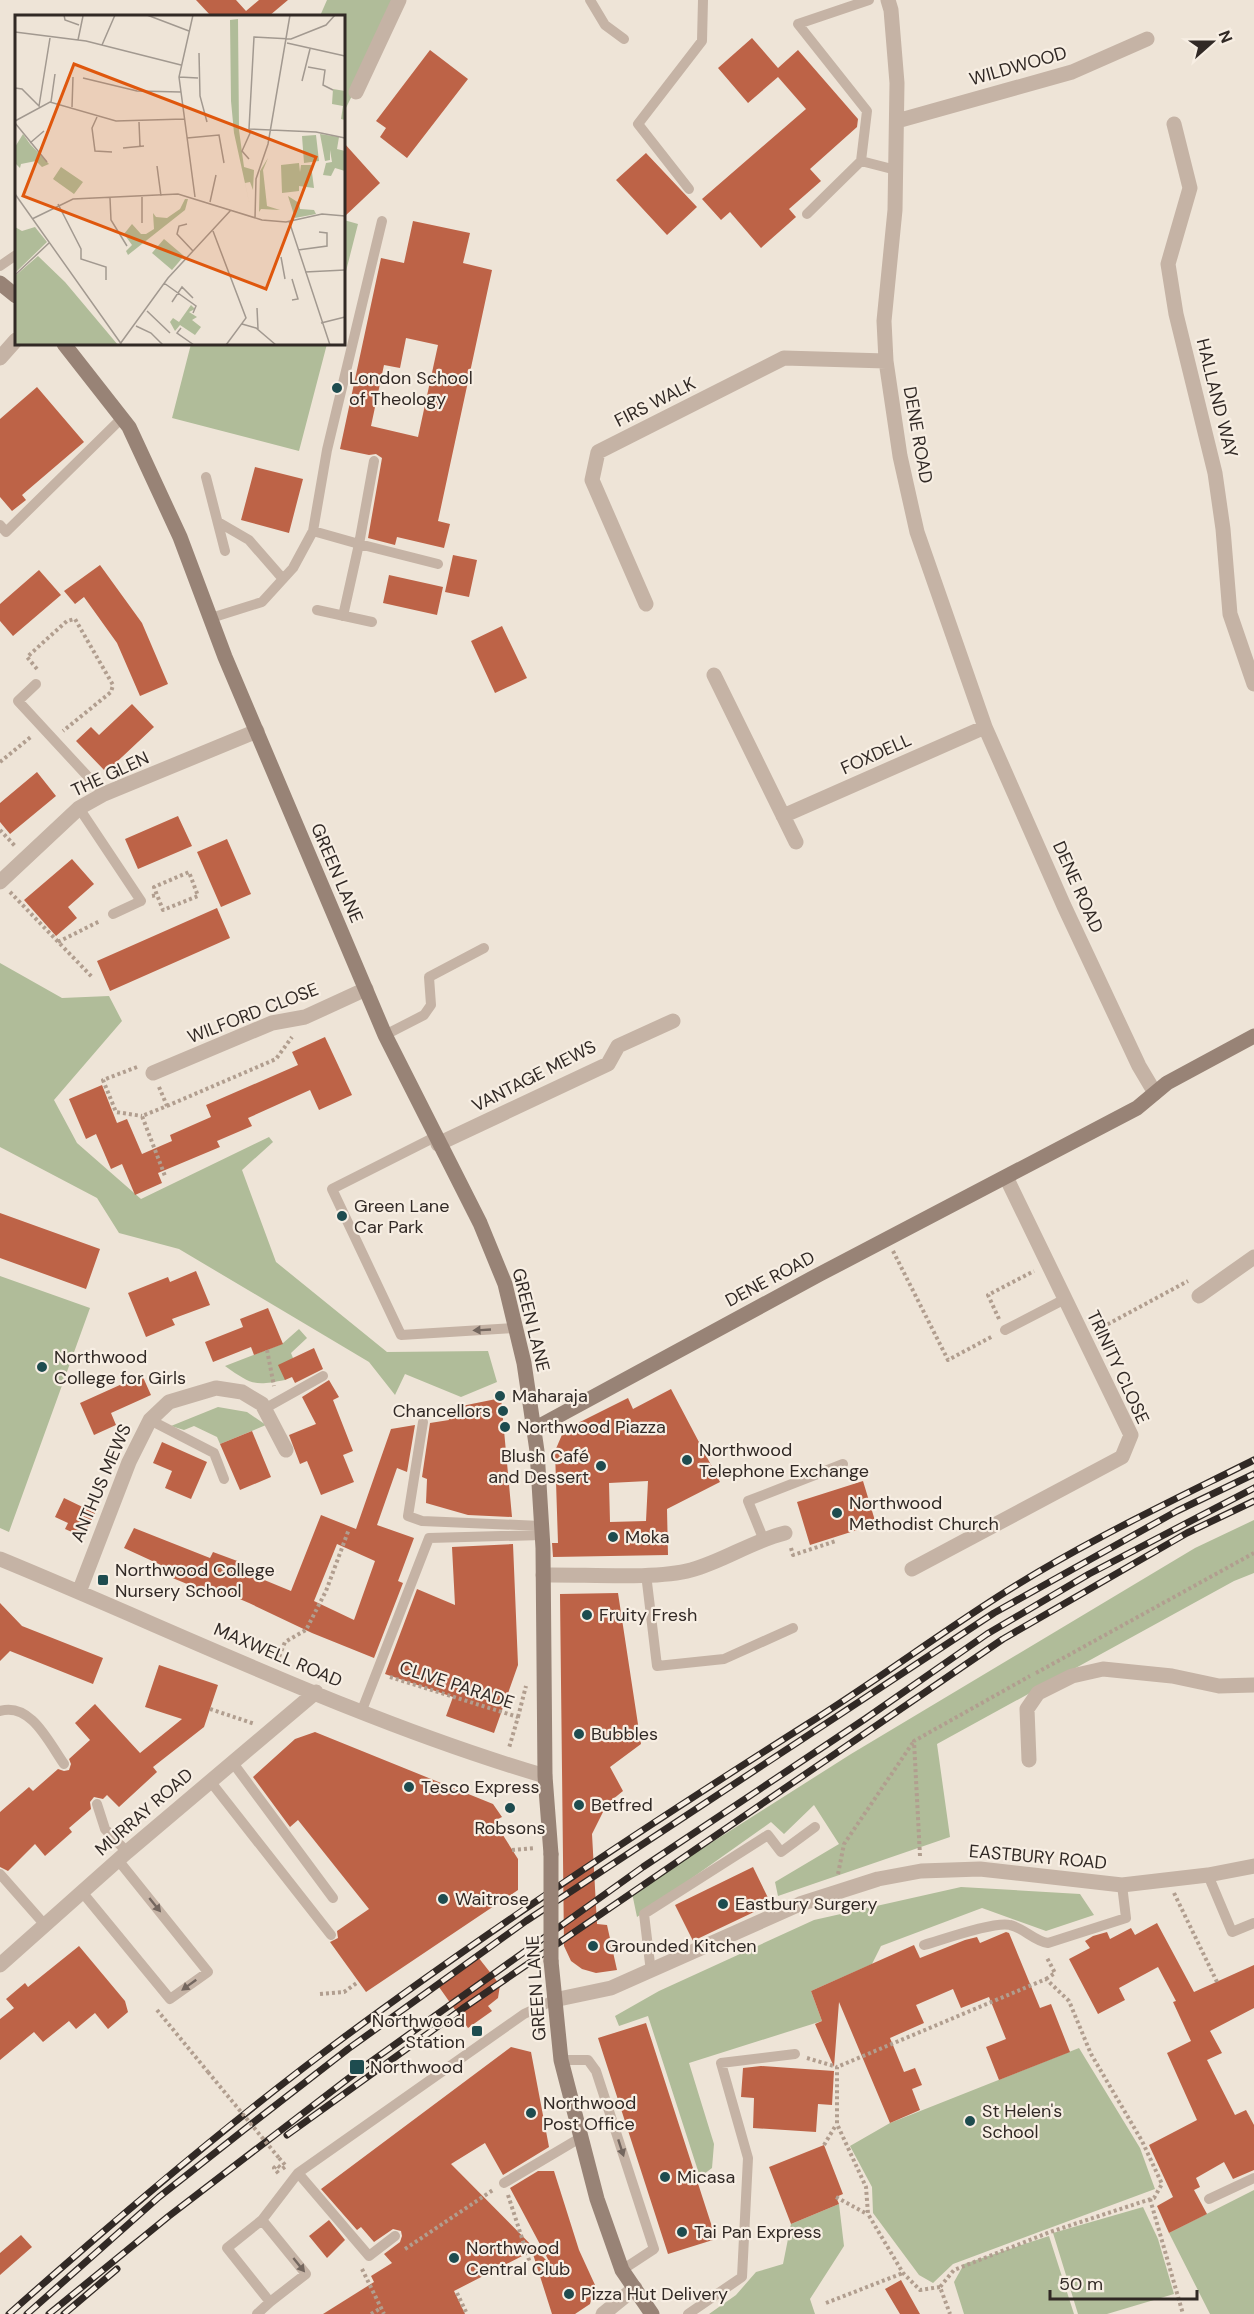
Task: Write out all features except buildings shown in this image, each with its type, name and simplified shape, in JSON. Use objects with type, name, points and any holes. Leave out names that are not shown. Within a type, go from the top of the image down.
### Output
[{"type":"main road","points":[[0,283],[15,295]]},
{"type":"main road","name":"GREEN LANE","points":[[65,345],[129,427],[180,537],[257,731],[385,1035],[480,1223],[505,1284],[516,1328],[534,1429],[542,1530],[545,1776],[550,1850],[551,1961],[561,2060],[597,2199],[622,2270],[652,2314]]},
{"type":"main road","points":[[1155,1093],[1185,1072],[1254,1036]]},
{"type":"main road","name":"DENE ROAD","points":[[534,1429],[887,1239],[1137,1108],[1155,1093]]},
{"type":"street","points":[[356,92],[399,0]]},
{"type":"street","name":"DENE ROAD","points":[[888,0],[891,10],[896,76],[897,121],[895,210],[884,321],[885,361],[900,456],[917,532],[985,727],[1069,916],[1139,1066],[1155,1093]]},
{"type":"street","name":"WILDWOOD","points":[[897,121],[1072,72],[1147,39]]},
{"type":"street","name":"HALLAND WAY","points":[[1174,124],[1190,188],[1168,264],[1176,314],[1215,473],[1224,529],[1230,614],[1254,684]]},
{"type":"street","points":[[0,358],[15,341]]},
{"type":"street","name":"FIRS WALK","points":[[646,604],[592,480],[598,452],[784,358],[885,361]]},
{"type":"street","points":[[714,675],[796,842]]},
{"type":"street","name":"FOXDELL","points":[[783,816],[985,727]]},
{"type":"street","name":"THE GLEN","points":[[0,882],[79,808],[104,794],[257,731]]},
{"type":"street","name":"WILFORD CLOSE","points":[[153,1073],[272,1023],[305,1017],[366,989]]},
{"type":"street","name":"VANTAGE MEWS","points":[[437,1141],[608,1064],[618,1046],[673,1021]]},
{"type":"street","name":"TRINITY CLOSE","points":[[912,1569],[1122,1457],[1131,1435],[1006,1177]]},
{"type":"street","points":[[1199,1296],[1254,1257]]},
{"type":"street","name":"ANTHUS MEWS","points":[[79,1592],[112,1502],[150,1420],[169,1402],[216,1388],[242,1392],[262,1404],[270,1405],[286,1450]]},
{"type":"street","points":[[543,1575],[646,1574],[688,1571],[729,1557],[764,1538],[785,1533]]},
{"type":"street","name":"MAXWELL ROAD","points":[[0,1559],[316,1692],[505,1764],[545,1776]]},
{"type":"street","points":[[1029,1760],[1027,1709],[1038,1693],[1072,1676],[1103,1669],[1172,1676],[1219,1686],[1254,1685]]},
{"type":"street","name":"MURRAY ROAD","points":[[2,1958],[45,1925],[122,1856],[316,1692]]},
{"type":"street","name":"EASTBURY ROAD","points":[[554,2000],[612,1988],[754,1924],[835,1892],[878,1879],[921,1871],[980,1869],[1122,1885],[1208,1875],[1254,1866]]},
{"type":"street","points":[[603,2314],[635,2288]]},
{"type":"lane","points":[[591,0],[605,25],[624,39]]},
{"type":"lane","points":[[689,189],[638,124],[702,40],[703,0]]},
{"type":"lane","points":[[807,214],[861,161],[867,111],[798,24],[869,0]]},
{"type":"lane","points":[[861,161],[896,170]]},
{"type":"lane","points":[[211,618],[262,602],[293,568],[313,531],[327,450],[382,221]]},
{"type":"lane","points":[[0,266],[15,256]]},
{"type":"lane","points":[[0,525],[6,532],[122,418]]},
{"type":"lane","points":[[343,616],[374,461]]},
{"type":"lane","points":[[206,477],[225,550]]},
{"type":"lane","points":[[218,522],[249,540],[283,579]]},
{"type":"lane","points":[[313,531],[438,564]]},
{"type":"lane","points":[[317,610],[372,622]]},
{"type":"lane","points":[[36,684],[18,701],[104,794]]},
{"type":"lane","points":[[79,808],[141,901],[113,914]]},
{"type":"lane","points":[[385,1035],[424,1016],[431,1005],[429,977],[484,948]]},
{"type":"lane","points":[[437,1141],[405,1152],[332,1188],[401,1335],[516,1328]]},
{"type":"lane","points":[[1005,1330],[1065,1299]]},
{"type":"lane","points":[[270,1405],[323,1376]]},
{"type":"lane","points":[[150,1420],[214,1453],[224,1479]]},
{"type":"lane","points":[[423,1422],[408,1516],[422,1521],[542,1530]]},
{"type":"lane","points":[[764,1538],[748,1501],[843,1464]]},
{"type":"lane","points":[[362,1710],[378,1674],[429,1538],[542,1530]]},
{"type":"lane","points":[[646,1574],[657,1666],[724,1659],[793,1628]]},
{"type":"lane","points":[[0,1711],[23,1714],[35,1723],[63,1764]]},
{"type":"lane","points":[[233,1763],[333,1898]]},
{"type":"lane","points":[[210,1781],[331,1935]]},
{"type":"lane","points":[[82,1892],[170,1999],[208,1972],[122,1856],[105,1829],[97,1804]]},
{"type":"lane","points":[[651,1972],[644,1914],[768,1835],[781,1852],[815,1827]]},
{"type":"lane","points":[[0,1874],[45,1925]]},
{"type":"lane","points":[[1208,1875],[1232,1932],[1254,1923]]},
{"type":"lane","points":[[924,1945],[986,1928],[1010,1925],[1040,1942],[1048,1943],[1126,1918],[1122,1885]]},
{"type":"lane","points":[[270,2302],[227,2248],[262,2220],[298,2173],[524,2014],[554,2000]]},
{"type":"lane","points":[[688,2314],[742,2277],[748,2158],[721,2062],[795,2054]]},
{"type":"lane","points":[[561,2060],[588,2060],[597,2071],[654,2249],[622,2270]]},
{"type":"lane","points":[[504,2183],[580,2138]]},
{"type":"lane","points":[[298,2173],[369,2256],[395,2236]]},
{"type":"lane","points":[[1209,2199],[1254,2178]]},
{"type":"lane","points":[[257,2314],[306,2274],[262,2220]]},
{"type":"path","points":[[36,684],[44,677],[27,657],[67,621],[75,619],[113,685],[111,692],[52,739]]},
{"type":"path","points":[[0,762],[41,728]]},
{"type":"path","points":[[0,830],[26,856]]},
{"type":"path","points":[[189,872],[198,896],[163,910],[157,895],[154,887],[189,872]]},
{"type":"path","points":[[0,882],[93,978]]},
{"type":"path","points":[[141,901],[157,895]]},
{"type":"path","points":[[58,942],[113,914]]},
{"type":"path","points":[[167,1106],[149,1062],[103,1080],[116,1112],[142,1116],[167,1106],[276,1059],[305,1017]]},
{"type":"path","points":[[142,1116],[165,1176]]},
{"type":"path","points":[[887,1239],[948,1360],[1005,1330],[988,1295],[1048,1264]]},
{"type":"path","points":[[1083,1338],[1189,1281],[1199,1296]]},
{"type":"path","points":[[267,1350],[270,1405]]},
{"type":"path","points":[[273,1674],[285,1642],[306,1630],[326,1591],[349,1529]]},
{"type":"path","points":[[785,1533],[793,1555],[836,1541]]},
{"type":"path","name":"CLIVE PARADE","points":[[378,1674],[518,1717],[505,1764]]},
{"type":"path","points":[[210,1709],[272,1730]]},
{"type":"path","points":[[835,1892],[844,1844],[914,1741]]},
{"type":"path","points":[[512,1850],[550,1850]]},
{"type":"path","points":[[1167,1880],[1216,1982]]},
{"type":"path","points":[[795,2054],[837,2067],[1046,1978],[1054,1973],[1040,1942]]},
{"type":"path","points":[[837,2067],[837,2124],[866,2187],[868,2214],[903,2273],[920,2290],[940,2287],[954,2270],[1050,2232],[1154,2198],[1162,2184],[1142,2141],[1091,2054],[1069,2001],[1046,1978]]},
{"type":"path","points":[[320,1994],[344,1992],[358,1982]]},
{"type":"path","points":[[176,2032],[279,2158]]},
{"type":"path","points":[[824,2145],[837,2124]]},
{"type":"path","points":[[396,2255],[504,2183],[530,2263]]},
{"type":"path","points":[[836,2197],[868,2214]]},
{"type":"path","points":[[1150,2199],[1183,2314]]},
{"type":"path","points":[[826,2304],[903,2273]]},
{"type":"path","points":[[940,2287],[950,2314]]},
{"type":"path","points":[[457,2293],[467,2314]]},
{"type":"path","points":[[371,2314],[381,2308]]},
{"type":"green space","points":[[327,0],[399,0],[345,110],[345,15],[320,15]]},
{"type":"green space","points":[[345,220],[358,224],[345,275]]},
{"type":"green space","points":[[191,345],[327,345],[299,451],[172,418]]},
{"type":"green space","points":[[0,963],[62,998],[109,996],[122,1021],[54,1100],[77,1143],[141,1199],[269,1137],[273,1142],[242,1170],[276,1262],[387,1352],[488,1351],[497,1382],[461,1397],[405,1374],[395,1395],[369,1362],[179,1249],[119,1233],[97,1198],[0,1147]]},
{"type":"green space","points":[[0,1276],[90,1308],[9,1532],[0,1528]]},
{"type":"green space","points":[[299,1329],[307,1338],[291,1353],[293,1358],[285,1380],[254,1382],[241,1377],[225,1366],[282,1344]]},
{"type":"green space","points":[[218,1407],[247,1412],[266,1425],[220,1444],[217,1437],[194,1426],[184,1430],[171,1426]]},
{"type":"green space","points":[[1254,1520],[1254,1573],[1234,1581],[937,1744],[950,1837],[778,1896],[775,1882],[839,1844],[814,1805],[784,1834],[771,1822],[637,1917],[632,1893],[851,1754],[1195,1548]]},
{"type":"green space","points":[[961,1887],[1080,1894],[1094,1915],[1046,1931],[982,1908],[881,1946],[872,1964],[811,1991],[822,2021],[689,2063],[714,2144],[712,2168],[700,2177],[648,2016],[619,2026],[615,2016],[659,1991],[814,1920]]},
{"type":"green space","points":[[1079,2048],[1140,2148],[1155,2189],[953,2264],[933,2283],[919,2275],[873,2213],[872,2187],[850,2146],[890,2123]]},
{"type":"green space","points":[[1254,2190],[1254,2314],[1210,2314],[1169,2233]]},
{"type":"green space","points":[[839,2204],[844,2246],[810,2299],[815,2314],[709,2314],[736,2295],[756,2272],[783,2264],[791,2224]]},
{"type":"green space","points":[[1143,2207],[1158,2239],[1174,2294],[1107,2314],[1078,2314],[1053,2233]]},
{"type":"green space","points":[[1049,2236],[1074,2314],[964,2314],[954,2282],[964,2264]]},
{"type":"railway","points":[[9,2314],[132,2207],[257,2104],[400,1996],[515,1915],[1030,1577],[1125,1525],[1254,1460]]},
{"type":"railway","points":[[27,2314],[159,2197],[245,2129],[348,2049],[526,1921],[994,1613],[1177,1511],[1254,1474]]},
{"type":"railway","points":[[49,2314],[169,2216],[362,2068],[643,1867],[865,1719],[987,1634],[1089,1574],[1254,1488]]},
{"type":"railway","points":[[287,2135],[462,2009],[1003,1639],[1187,1533],[1254,1501]]},
{"type":"railway","points":[[64,2314],[117,2269]]},
{"type":"place","name":"London School of Theology","points":[[337,388]]},
{"type":"place","name":"Green Lane Car Park","points":[[342,1216]]},
{"type":"place","name":"Northwood College for Girls","points":[[42,1367]]},
{"type":"place","name":"Maharaja","points":[[500,1396]]},
{"type":"place","name":"Chancellors","points":[[503,1411]]},
{"type":"place","name":"Northwood Piazza","points":[[505,1427]]},
{"type":"place","name":"Northwood Telephone Exchange","points":[[687,1460]]},
{"type":"place","name":"Blush Café and Dessert","points":[[601,1466]]},
{"type":"place","name":"Northwood Methodist Church","points":[[837,1513]]},
{"type":"place","name":"Moka","points":[[613,1537]]},
{"type":"place","name":"Northwood College Nursery School","points":[[103,1580]]},
{"type":"place","name":"Fruity Fresh","points":[[587,1615]]},
{"type":"place","name":"Bubbles","points":[[579,1734]]},
{"type":"place","name":"Tesco Express","points":[[409,1787]]},
{"type":"place","name":"Betfred","points":[[579,1805]]},
{"type":"place","name":"Robsons","points":[[510,1808]]},
{"type":"place","name":"Waitrose","points":[[443,1899]]},
{"type":"place","name":"Eastbury Surgery","points":[[723,1904]]},
{"type":"place","name":"Grounded Kitchen","points":[[593,1946]]},
{"type":"place","name":"Northwood Station","points":[[477,2031]]},
{"type":"place","name":"Northwood","points":[[357,2067]]},
{"type":"place","name":"Northwood Post Office","points":[[531,2113]]},
{"type":"place","name":"St Helen's School","points":[[970,2121]]},
{"type":"place","name":"Micasa","points":[[665,2177]]},
{"type":"place","name":"Tai Pan Express","points":[[682,2232]]},
{"type":"place","name":"Northwood Central Club","points":[[454,2258]]},
{"type":"place","name":"Pizza Hut Delivery","points":[[569,2294]]}]
